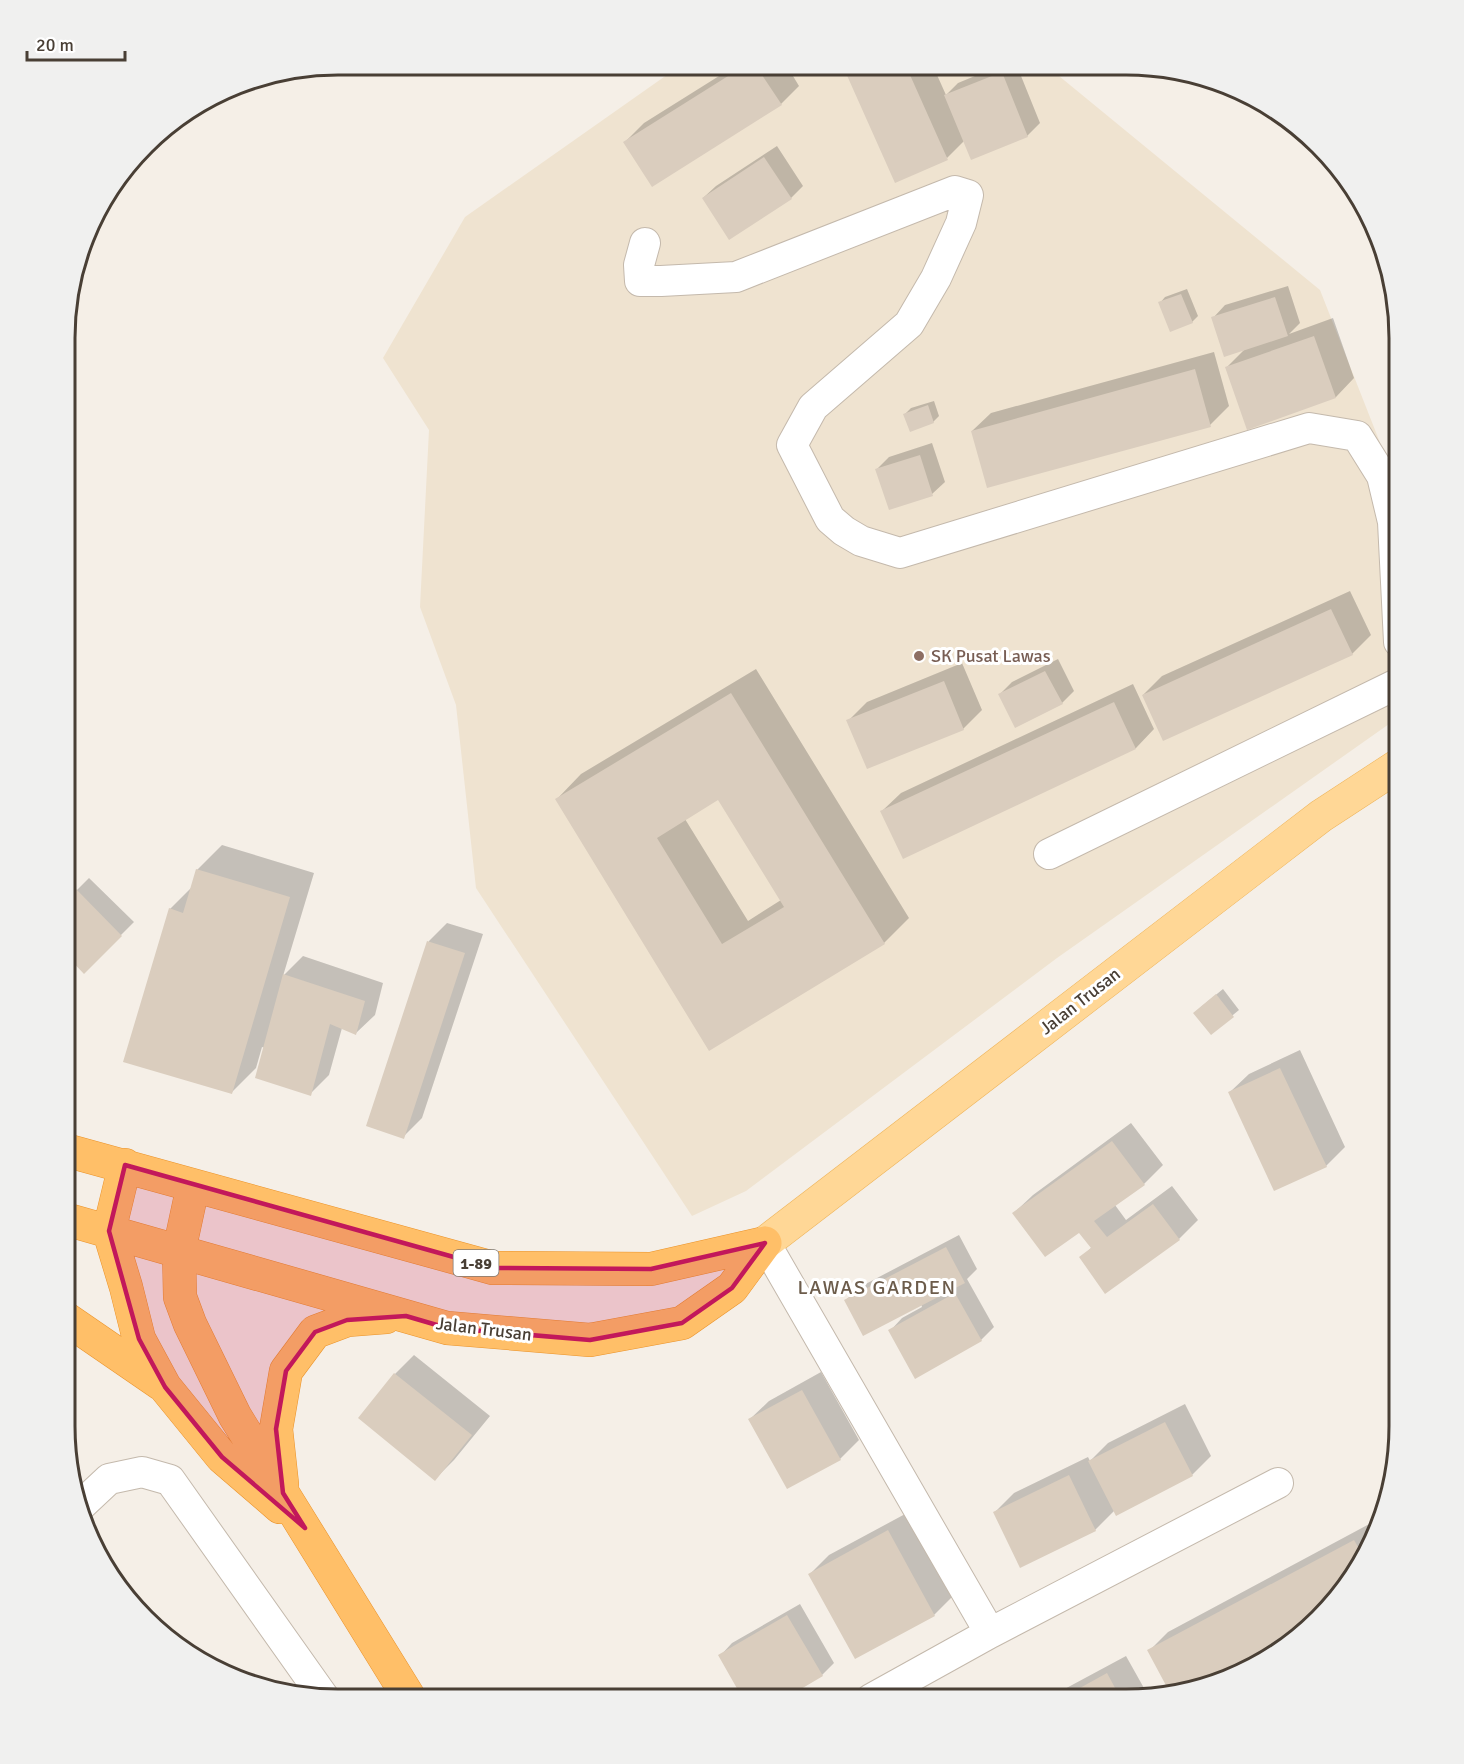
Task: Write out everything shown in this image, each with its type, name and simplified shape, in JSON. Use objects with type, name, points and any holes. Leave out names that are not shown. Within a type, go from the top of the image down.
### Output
[{"type":"highway","name":"Jalan Trusan","points":[[75,1153],[493,1268],[651,1269],[765,1243]]},
{"type":"highway","points":[[124,1166],[109,1231],[139,1339],[165,1387],[222,1457],[304,1528]]},
{"type":"highway","points":[[193,1186],[179,1251],[180,1297],[190,1324],[235,1416],[404,1689]]},
{"type":"highway","name":"Jalan Trusan","points":[[75,1222],[447,1328],[590,1340],[682,1323],[732,1288],[765,1243]]},
{"type":"highway","points":[[284,1493],[276,1429],[286,1371],[315,1332],[346,1320],[406,1316]]},
{"type":"highway","points":[[75,1325],[165,1387]]},
{"type":"main road","name":"Jalan Trusan","points":[[765,1243],[1321,816],[1389,772]]},
{"type":"street","points":[[645,243],[639,265],[640,281],[661,282],[736,277],[955,191],[968,195],[961,223],[936,278],[909,324],[813,408],[792,445],[830,519],[861,541],[900,553],[1309,428],[1357,436],[1382,476],[1389,505]]},
{"type":"street","points":[[1048,854],[1389,688]]},
{"type":"street","points":[[765,1243],[990,1633]]},
{"type":"street","points":[[86,1501],[109,1479],[142,1472],[170,1480],[317,1688]]},
{"type":"street","points":[[889,1689],[990,1633],[1278,1483]]},
{"type":"highlighted area","points":[[125,1165],[493,1268],[651,1269],[765,1243],[732,1288],[682,1323],[590,1340],[447,1328],[406,1316],[347,1320],[315,1332],[286,1371],[276,1429],[283,1493],[305,1528],[222,1457],[165,1387],[139,1339],[109,1231]]},
{"type":"shaded area","name":"SK Pusat Lawas","points":[[667,75],[1059,76],[1320,290],[1389,466],[1389,724],[1057,958],[746,1191],[692,1216],[476,888],[456,705],[420,607],[429,430],[383,358],[465,217]]},
{"type":"building","points":[[730,75],[762,75],[782,105],[652,187],[623,142]]},
{"type":"building","points":[[847,75],[910,75],[948,160],[895,183]]},
{"type":"building","points":[[994,75],[1003,75],[1028,137],[971,160],[944,95]]},
{"type":"building","points":[[764,157],[792,199],[729,240],[702,198]]},
{"type":"building","points":[[1181,294],[1193,323],[1170,332],[1158,302]]},
{"type":"building","points":[[1275,297],[1288,336],[1224,357],[1211,317]]},
{"type":"building","points":[[1314,336],[1336,398],[1247,430],[1225,367]]},
{"type":"building","points":[[1195,369],[1211,427],[987,488],[971,431]]},
{"type":"building","points":[[928,405],[934,423],[910,432],[903,414]]},
{"type":"building","points":[[920,455],[933,496],[889,510],[875,469]]},
{"type":"building","points":[[1331,609],[1353,655],[1163,741],[1142,695]]},
{"type":"building","points":[[1045,671],[1063,704],[1015,728],[998,694]]},
{"type":"building","points":[[944,681],[964,730],[867,769],[846,720]]},
{"type":"building","points":[[731,693],[885,944],[709,1051],[555,799]],"holes":[[[718,800],[784,907],[722,944],[657,838]]]},
{"type":"building","points":[[1114,702],[1136,749],[903,859],[880,811]]},
{"type":"building","points":[[196,869],[290,897],[232,1094],[123,1062],[169,908],[183,913]]},
{"type":"building","points":[[75,890],[122,936],[84,974],[75,964]]},
{"type":"building","points":[[427,941],[465,953],[404,1139],[366,1126]]},
{"type":"building","points":[[283,974],[365,1001],[356,1035],[330,1024],[311,1096],[255,1078]]},
{"type":"building","points":[[1216,994],[1234,1017],[1211,1035],[1193,1013]]},
{"type":"building","points":[[1280,1068],[1327,1167],[1274,1191],[1228,1092]]},
{"type":"building","points":[[1112,1141],[1145,1185],[1094,1221],[1107,1237],[1153,1204],[1180,1240],[1105,1294],[1079,1257],[1091,1248],[1079,1233],[1045,1257],[1012,1213]]},
{"type":"building","points":[[946,1247],[965,1283],[863,1336],[844,1300]]},
{"type":"building","points":[[955,1293],[982,1341],[915,1379],[888,1330]]},
{"type":"building","points":[[394,1373],[472,1435],[435,1481],[358,1418]]},
{"type":"building","points":[[802,1390],[841,1460],[787,1489],[748,1419]]},
{"type":"building","points":[[1165,1422],[1193,1476],[1116,1516],[1088,1461]]},
{"type":"building","points":[[1069,1475],[1096,1531],[1020,1568],[993,1512]]},
{"type":"building","points":[[888,1530],[935,1616],[855,1659],[808,1574]]},
{"type":"building","points":[[1354,1540],[1359,1548],[1335,1586],[1312,1612],[1272,1645],[1242,1662],[1211,1675],[1166,1686],[1147,1650]]},
{"type":"building","points":[[787,1615],[823,1676],[801,1689],[737,1689],[718,1655]]},
{"type":"building","points":[[1107,1673],[1116,1689],[1078,1689]]},
{"type":"place","name":"SK Pusat Lawas","points":[[919,656]]},
{"type":"district","name":"LAWAS GARDEN","points":[[877,1287]]}]
